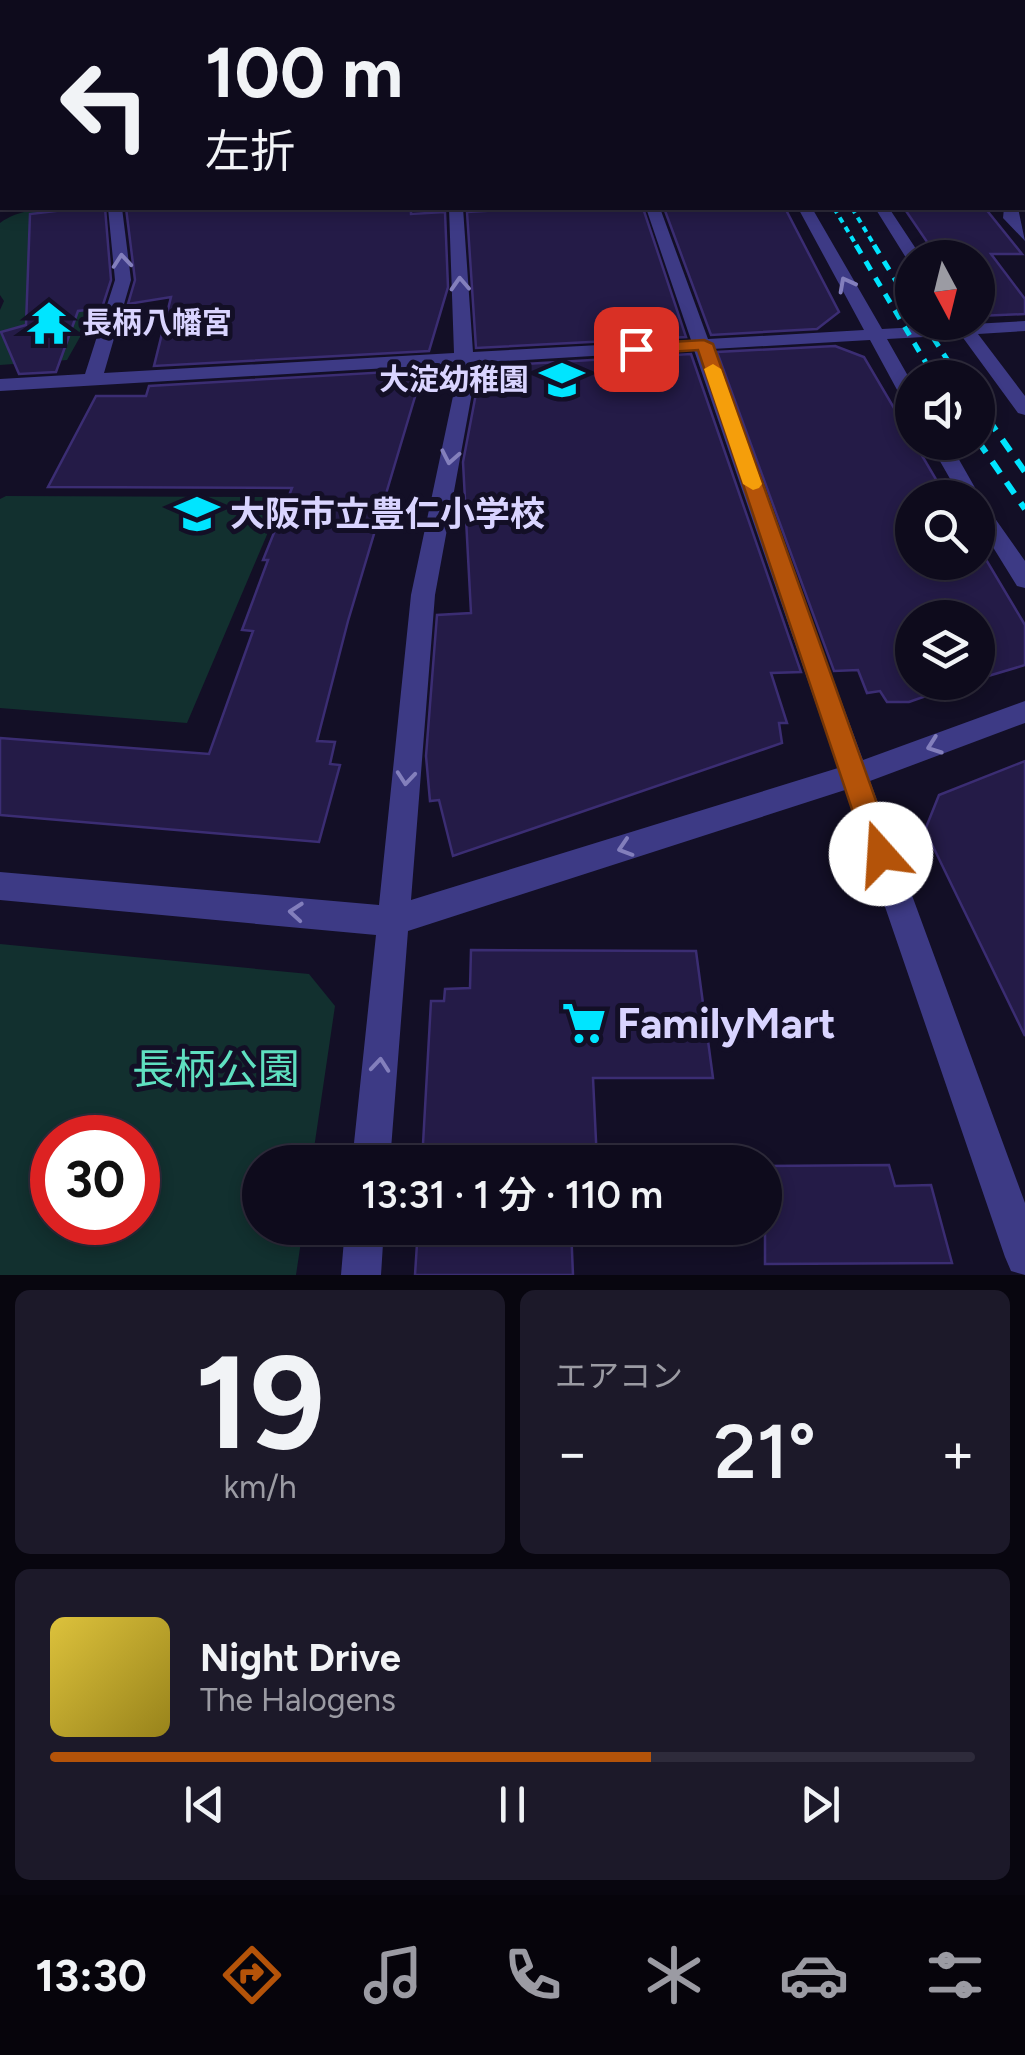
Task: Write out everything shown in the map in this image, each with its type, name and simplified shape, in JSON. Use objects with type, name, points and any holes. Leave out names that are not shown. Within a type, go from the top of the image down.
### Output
[{"type":"street","points":[[93,380],[124,280],[115,210]]},
{"type":"street","points":[[373,1145],[422,595],[465,382],[456,210]]},
{"type":"street","points":[[654,210],[1025,1258]]},
{"type":"street","points":[[806,210],[895,371]]},
{"type":"street","points":[[883,210],[902,240]]},
{"type":"street","points":[[1012,210],[1010,218],[1025,236]]},
{"type":"street","points":[[995,326],[1025,326]]},
{"type":"street","points":[[0,385],[306,365],[464,361],[895,330]]},
{"type":"street","points":[[973,340],[1025,409]]},
{"type":"street","points":[[995,533],[1025,580]]},
{"type":"street","points":[[0,886],[393,921],[854,775],[1025,712]]},
{"type":"street","points":[[361,1275],[364,1245]]},
{"type":"green space","name":"長柄八幡宮","points":[[93,210],[110,258],[93,314],[67,360],[0,365],[0,310],[4,301],[0,295],[0,223],[20,213]]},
{"type":"green space","points":[[283,497],[187,723],[0,708],[0,499]]},
{"type":"green space","name":"長柄公園","points":[[0,944],[309,974],[335,1006],[315,1145],[242,1145],[242,1245],[300,1245],[296,1275],[0,1275]]},
{"type":"building","name":"長柄八幡宮","points":[[105,210],[111,280],[102,308],[78,311],[56,372],[19,374],[1,332],[26,325],[30,214]]},
{"type":"building","points":[[126,210],[445,212],[448,287],[429,351],[154,366],[171,297],[128,304],[135,280]]},
{"type":"building","points":[[644,210],[686,337],[476,348],[467,212]]},
{"type":"building","points":[[665,210],[786,210],[839,312],[817,329],[711,335]]},
{"type":"building","points":[[905,210],[987,210],[1022,254],[995,254],[995,240],[926,240]]},
{"type":"building","points":[[995,259],[1025,299],[1025,314],[995,315]]},
{"type":"building","points":[[835,346],[864,357],[895,410],[895,460],[925,460],[936,480],[895,480],[895,580],[995,580],[995,575],[1025,625],[1025,665],[995,674],[995,600],[895,600],[895,700],[915,700],[887,702],[880,691],[867,693],[858,670],[834,671],[717,352]]},
{"type":"building","points":[[691,354],[801,672],[771,673],[787,723],[779,723],[782,743],[453,856],[439,800],[430,801],[426,756],[437,615],[471,613],[463,462],[478,383],[477,367]]},
{"type":"building","points":[[423,370],[348,621],[317,741],[335,742],[330,764],[340,765],[319,842],[0,815],[0,738],[209,754],[253,631],[242,630],[268,560],[263,560],[292,488],[48,487],[96,396],[146,396],[149,386]]},
{"type":"building","points":[[1025,761],[1025,1036],[925,830],[939,795]]},
{"type":"building","points":[[471,950],[696,951],[713,1078],[593,1078],[596,1145],[423,1145],[431,1001],[444,1001],[445,989],[470,988]]},
{"type":"building","points":[[889,1165],[895,1186],[931,1185],[952,1263],[765,1264],[765,1245],[782,1245],[782,1166]]},
{"type":"building","points":[[417,1245],[572,1245],[573,1275],[415,1275]]},
{"type":"railway","points":[[835,210],[858,248]]},
{"type":"railway","points":[[853,210],[876,248]]},
{"type":"railway","points":[[856,245],[924,360]]},
{"type":"railway","points":[[874,245],[895,279]]},
{"type":"railway","points":[[935,340],[947,360]]},
{"type":"railway","points":[[995,429],[1025,472]]},
{"type":"railway","points":[[991,460],[1025,509]]},
{"type":"slow traffic","points":[[713,369],[753,484]]},
{"type":"place","name":"長柄八幡宮","points":[[49,323]]},
{"type":"place","name":"大淀幼稚園","points":[[562,380]]},
{"type":"place","name":"大阪市立豊仁小学校","points":[[197,514]]},
{"type":"place","name":"FamilyMart","points":[[584,1023]]},
{"type":"route","points":[[636,349],[704,344],[881,854]]}]
